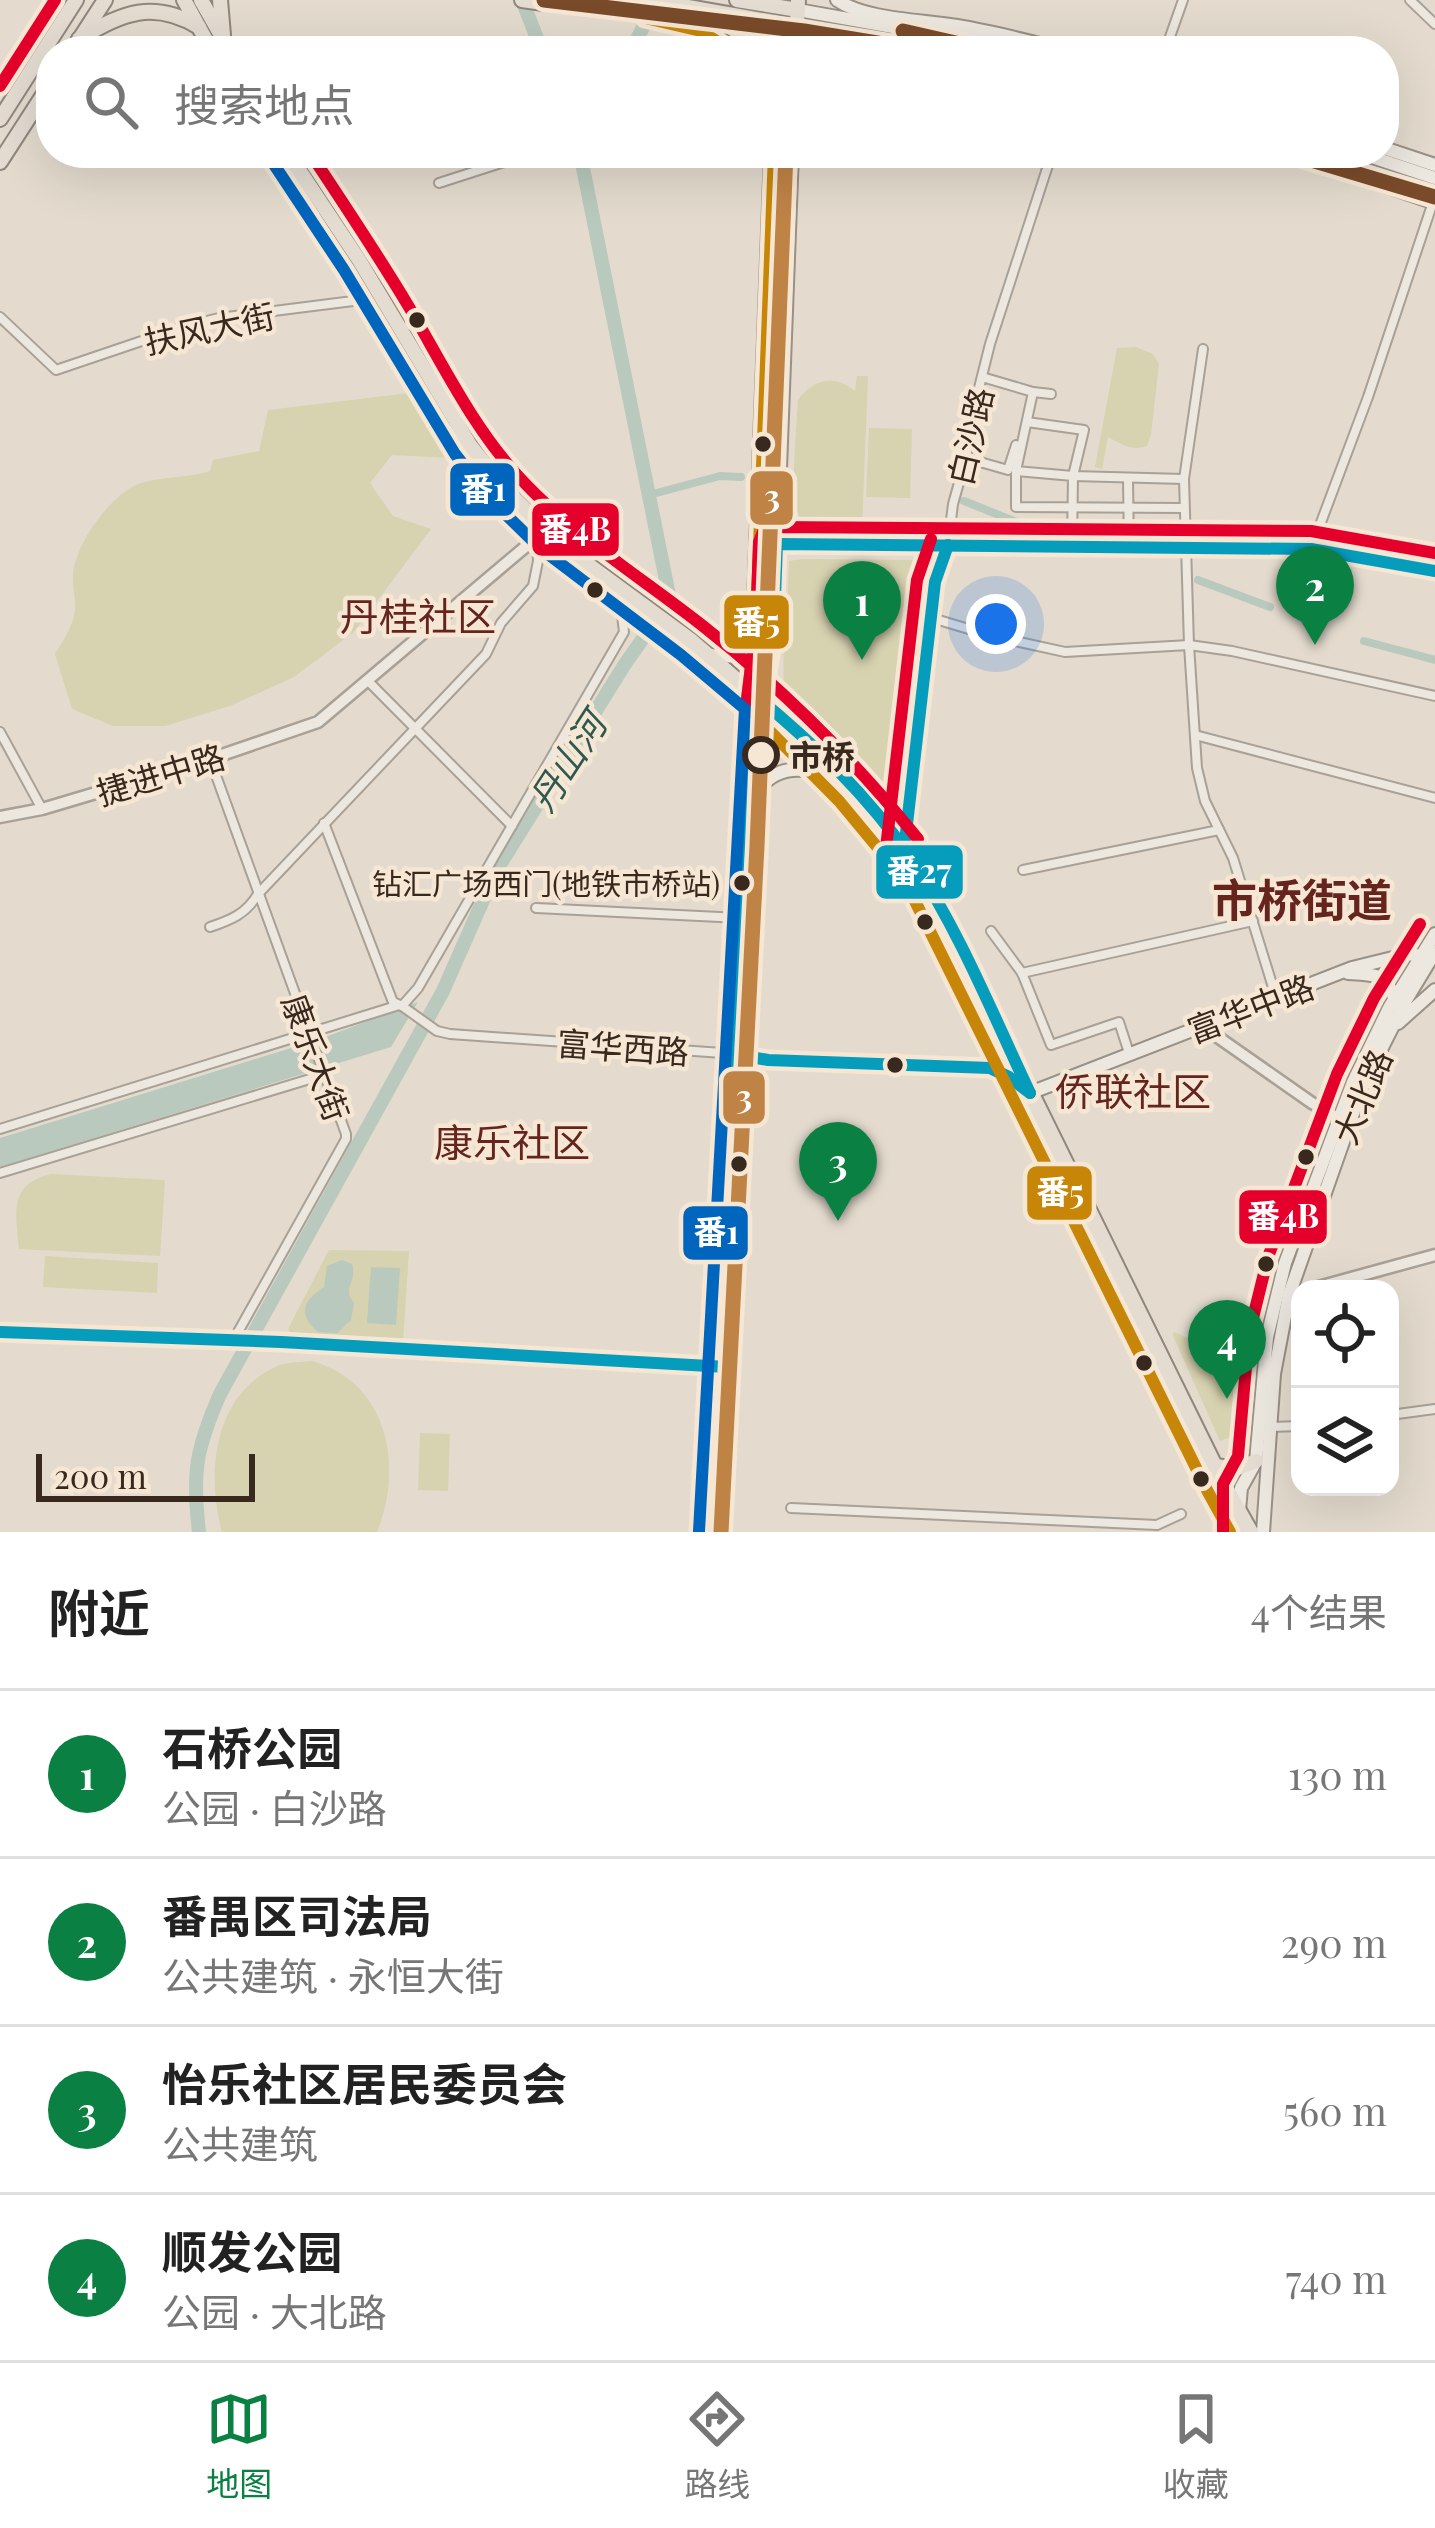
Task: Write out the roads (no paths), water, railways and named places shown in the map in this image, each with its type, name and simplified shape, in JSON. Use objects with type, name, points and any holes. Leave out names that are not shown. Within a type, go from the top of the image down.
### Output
[{"type":"main road","points":[[53,36],[76,0]]},
{"type":"main road","points":[[81,36],[105,0]]},
{"type":"main road","points":[[184,0],[199,27]]},
{"type":"main road","points":[[201,0],[217,36]]},
{"type":"main road","points":[[220,0],[222,36]]},
{"type":"main road","points":[[522,0],[543,4],[577,0]]},
{"type":"main road","points":[[648,0],[705,10],[798,12],[948,36]]},
{"type":"main road","points":[[737,0],[777,10]]},
{"type":"main road","points":[[837,0],[879,14],[1004,36]]},
{"type":"main road","points":[[89,36],[126,12],[154,5],[183,13],[209,36]]},
{"type":"main road","points":[[705,10],[743,36]]},
{"type":"main road","points":[[798,12],[840,36]]},
{"type":"main road","points":[[879,14],[921,31]]},
{"type":"main road","points":[[0,119],[36,63]]},
{"type":"main road","points":[[0,163],[36,107]]},
{"type":"main road","points":[[1399,153],[1435,166]]},
{"type":"main road","points":[[1399,166],[1435,178]]},
{"type":"main road","points":[[284,168],[459,452],[493,494],[538,537],[620,599],[649,614]]},
{"type":"main road","points":[[298,168],[487,467],[551,534],[844,779],[904,850],[943,913],[1251,1532]]},
{"type":"main road","points":[[739,1054],[740,918],[755,700],[752,649],[770,168]]},
{"type":"main road","points":[[755,700],[771,648],[791,168]]},
{"type":"main road","points":[[1335,168],[1434,200]]},
{"type":"main road","points":[[1348,168],[1434,200]]},
{"type":"main road","points":[[668,630],[709,655],[755,700],[763,718],[846,801],[900,869],[940,938],[1239,1532]]},
{"type":"main road","points":[[709,655],[740,657],[752,649],[771,648]]},
{"type":"main road","points":[[713,1532],[763,718]]},
{"type":"main road","points":[[758,790],[783,771],[802,768],[819,773]]},
{"type":"main road","name":"大北路","points":[[1239,1532],[1241,1488],[1256,1461],[1264,1362],[1346,1130],[1389,1032],[1431,955],[1435,934]]},
{"type":"main road","name":"富华中路","points":[[1030,1094],[1341,972],[1392,957],[1431,955]]},
{"type":"main road","name":"大北路","points":[[1263,1532],[1274,1374],[1288,1295],[1285,1263],[1338,1118],[1394,998],[1431,955]]},
{"type":"main road","points":[[1341,972],[1380,976],[1389,983],[1394,998]]},
{"type":"main road","points":[[1389,1032],[1435,990]]},
{"type":"main road","points":[[1009,1077],[1030,1094]]},
{"type":"main road","points":[[1216,1466],[1235,1469],[1256,1461]]},
{"type":"street","points":[[1170,36],[1183,0]]},
{"type":"street","points":[[1410,0],[1435,24]]},
{"type":"street","points":[[439,183],[486,168]]},
{"type":"street","name":"白沙路","points":[[900,869],[935,582],[948,545],[982,377],[1047,168]]},
{"type":"street","points":[[1311,549],[1434,200]]},
{"type":"street","name":"扶风大街","points":[[0,317],[56,370],[219,318],[352,301],[364,295]]},
{"type":"street","points":[[1203,349],[1184,479],[1197,768],[1205,801],[1233,857],[1276,997]]},
{"type":"street","points":[[982,377],[1051,394]]},
{"type":"street","points":[[1033,392],[1016,471],[1016,507],[1184,508]]},
{"type":"street","points":[[1027,422],[1084,430],[1073,476],[1072,545]]},
{"type":"street","points":[[966,458],[1008,470],[1016,445]]},
{"type":"street","points":[[1016,471],[1184,479]]},
{"type":"street","points":[[1128,478],[1129,547]]},
{"type":"street","points":[[512,826],[368,681],[538,537]]},
{"type":"street","points":[[210,927],[234,919],[250,906],[486,654],[501,623],[533,586],[538,537]]},
{"type":"street","points":[[777,544],[1311,549],[1435,571]]},
{"type":"street","points":[[1317,626],[1334,553]]},
{"type":"street","points":[[0,1129],[310,1037],[400,1005],[418,988],[624,632],[620,599]]},
{"type":"street","points":[[932,618],[1065,652],[1189,645],[1232,651],[1435,696]]},
{"type":"street","name":"捷进中路","points":[[0,817],[210,759],[318,722],[368,681]]},
{"type":"street","points":[[0,732],[42,808]]},
{"type":"street","points":[[1195,735],[1435,798]]},
{"type":"street","name":"康乐大街","points":[[210,759],[346,1138],[237,1341]]},
{"type":"street","points":[[324,824],[393,1002],[400,1005]]},
{"type":"street","points":[[1023,870],[1219,830]]},
{"type":"street","points":[[536,908],[740,918]]},
{"type":"street","points":[[1022,973],[1252,921]]},
{"type":"street","points":[[991,931],[1022,973],[1051,1045],[1119,1022],[1129,1053]]},
{"type":"street","name":"富华西路","points":[[400,1005],[450,1034],[739,1054],[768,1060],[990,1068],[1009,1077]]},
{"type":"street","points":[[1202,1026],[1338,1118]]},
{"type":"street","points":[[0,1173],[323,1075]]},
{"type":"street","points":[[1345,1280],[1435,1256]]},
{"type":"street","points":[[0,1332],[723,1367]]},
{"type":"street","points":[[1399,1414],[1435,1409]]},
{"type":"street","points":[[1269,1426],[1291,1426]]},
{"type":"street","points":[[791,1508],[1157,1525],[1181,1514]]},
{"type":"waterway","name":"丹山河","points":[[522,0],[536,36]]},
{"type":"waterway","points":[[639,36],[657,0]]},
{"type":"waterway","name":"丹山河","points":[[199,1532],[198,1461],[220,1394],[443,991],[496,871],[670,600],[583,168]]},
{"type":"waterway","points":[[649,495],[720,476],[741,477]]},
{"type":"waterway","points":[[964,501],[1044,533]]},
{"type":"waterway","points":[[1198,580],[1270,607]]},
{"type":"waterway","points":[[1364,641],[1435,660]]},
{"type":"place","name":"番禺区司法局","points":[[1315,645]]},
{"type":"place","name":"石桥公园","points":[[862,660]]},
{"type":"place","name":"市桥","points":[[761,755]]},
{"type":"place","name":"钻汇广场西门(地铁市桥站)","points":[[742,883]]},
{"type":"place","name":"怡乐社区居民委员会","points":[[838,1221]]},
{"type":"place","name":"顺发公园","points":[[1227,1399]]},
{"type":"district","name":"丹桂社区","points":[[418,615]]},
{"type":"district","name":"市桥街道","points":[[1302,898]]},
{"type":"district","name":"侨联社区","points":[[1133,1090]]},
{"type":"district","name":"康乐社区","points":[[512,1141]]}]
